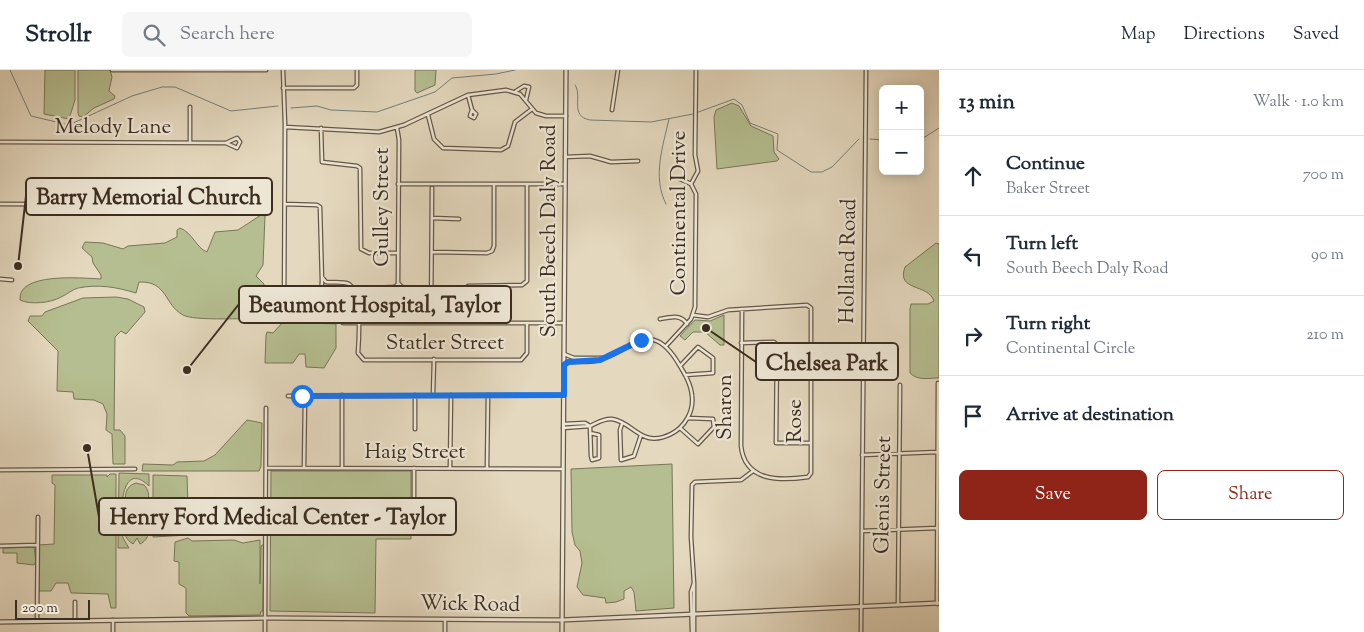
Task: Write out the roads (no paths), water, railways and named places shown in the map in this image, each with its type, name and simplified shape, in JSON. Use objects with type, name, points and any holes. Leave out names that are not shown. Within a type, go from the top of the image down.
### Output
[{"type":"street","points":[[112,70],[266,70]]},
{"type":"street","points":[[283,70],[285,127],[284,318]]},
{"type":"street","points":[[283,88],[356,87],[357,70]]},
{"type":"street","name":"South Beech Daly Road","points":[[562,632],[566,70]]},
{"type":"street","points":[[612,110],[618,70]]},
{"type":"street","name":"Continental Drive","points":[[666,346],[687,324],[693,315],[695,307],[696,196],[691,184],[698,171],[695,155],[696,70]]},
{"type":"street","name":"Holland Road","points":[[861,632],[866,70]]},
{"type":"street","points":[[516,91],[524,86],[529,87],[526,100]]},
{"type":"street","points":[[285,127],[376,132],[397,128],[468,95],[506,90],[516,91],[532,109],[543,115],[566,116]]},
{"type":"street","points":[[468,95],[472,110]]},
{"type":"street","points":[[190,107],[190,143]]},
{"type":"street","points":[[428,115],[434,139],[443,148],[501,150],[508,146],[515,122],[532,109]]},
{"type":"street","points":[[321,128],[323,163],[359,167],[361,249],[369,253],[398,253]]},
{"type":"street","name":"Gulley Street","points":[[397,128],[399,140],[398,285]]},
{"type":"street","name":"Melody Lane","points":[[0,142],[226,143],[237,148],[240,142],[234,138],[226,143]]},
{"type":"street","points":[[565,157],[590,156],[611,162],[638,161]]},
{"type":"street","points":[[678,178],[691,184]]},
{"type":"street","points":[[398,184],[565,184]]},
{"type":"street","points":[[432,252],[487,253],[492,251],[494,246],[494,184]]},
{"type":"street","points":[[466,323],[465,291],[468,286],[522,285],[527,281],[527,184]]},
{"type":"street","points":[[431,323],[432,188]]},
{"type":"street","points":[[0,204],[227,206],[237,211],[242,206],[237,201],[227,206]]},
{"type":"street","points":[[285,204],[320,206],[322,277],[320,318]]},
{"type":"street","points":[[432,218],[459,219]]},
{"type":"street","points":[[322,277],[328,282],[348,283],[353,289],[359,323]]},
{"type":"street","points":[[0,280],[12,280]]},
{"type":"street","points":[[353,289],[393,287],[398,285],[402,287],[400,291],[395,291],[393,287]]},
{"type":"street","name":"Rose","points":[[742,309],[811,307],[810,475],[781,479],[766,478],[753,471]]},
{"type":"street","points":[[693,315],[708,317],[728,310],[742,309]]},
{"type":"street","name":"Sharon","points":[[742,309],[741,446],[746,463],[753,471]]},
{"type":"street","points":[[660,319],[682,318],[687,324]]},
{"type":"street","points":[[342,323],[564,323]]},
{"type":"street","name":"Statler Street","points":[[359,323],[360,357],[366,360],[522,359],[527,353],[526,323]]},
{"type":"street","points":[[564,365],[568,362],[594,361],[605,358],[644,339],[656,340],[666,346],[680,366],[692,396],[688,418],[680,428],[662,437],[641,435],[609,419],[590,426],[564,426]]},
{"type":"street","points":[[741,343],[774,342],[777,345],[776,443],[811,443]]},
{"type":"street","points":[[680,366],[698,347],[713,358],[713,373],[685,375]]},
{"type":"street","points":[[564,354],[574,358],[605,358]]},
{"type":"street","points":[[433,394],[434,359]]},
{"type":"street","points":[[938,383],[938,603]]},
{"type":"street","name":"Glenis Street","points":[[898,605],[900,385]]},
{"type":"street","points":[[288,396],[305,397],[312,394],[564,395]]},
{"type":"street","points":[[414,394],[415,429]]},
{"type":"street","points":[[342,395],[342,468]]},
{"type":"street","points":[[450,468],[451,395]]},
{"type":"street","points":[[487,468],[488,395]]},
{"type":"street","points":[[304,468],[305,397]]},
{"type":"street","points":[[265,632],[266,408]]},
{"type":"street","points":[[680,428],[698,444],[714,427],[713,419],[688,418]]},
{"type":"street","points":[[622,424],[620,430],[621,460],[634,456],[641,435]]},
{"type":"street","points":[[590,426],[590,433],[591,459],[597,460],[599,458],[599,435],[590,433]]},
{"type":"street","points":[[862,455],[938,452]]},
{"type":"street","name":"Haig Street","points":[[267,468],[563,469]]},
{"type":"street","points":[[414,468],[414,507]]},
{"type":"street","points":[[0,470],[135,469]]},
{"type":"street","points":[[693,632],[691,592],[694,584],[691,537],[693,484],[741,480],[753,471]]},
{"type":"street","points":[[37,621],[38,517]]},
{"type":"street","points":[[862,531],[937,528]]},
{"type":"street","points":[[0,546],[37,545]]},
{"type":"street","points":[[75,602],[75,620]]},
{"type":"street","name":"Wick Road","points":[[0,622],[266,618],[562,620],[938,603]]},
{"type":"street","points":[[113,620],[113,632]]},
{"type":"street","points":[[445,620],[445,632]]},
{"type":"waterway","points":[[10,70],[31,116],[69,125],[132,96],[162,87],[175,87],[231,111],[278,106]]},
{"type":"waterway","points":[[291,108],[317,106],[331,110],[377,112],[435,92],[452,78],[496,74],[515,70]]},
{"type":"waterway","points":[[575,85],[578,95],[578,110],[584,118],[590,120],[651,122],[693,114],[734,99],[742,105],[750,123],[778,134],[777,150],[811,172],[822,172],[832,167],[859,139]]},
{"type":"waterway","points":[[666,204],[662,194],[659,172],[669,119]]},
{"type":"waterway","points":[[924,137],[939,128]]},
{"type":"waterway","points":[[870,139],[879,140]]},
{"type":"place","name":"Barry Memorial Church","points":[[18,266]]},
{"type":"place","name":"Chelsea Park","points":[[706,328]]},
{"type":"place","name":"Beaumont Hospital, Taylor","points":[[187,370]]},
{"type":"place","name":"Henry Ford Medical Center - Taylor","points":[[87,448]]}]
